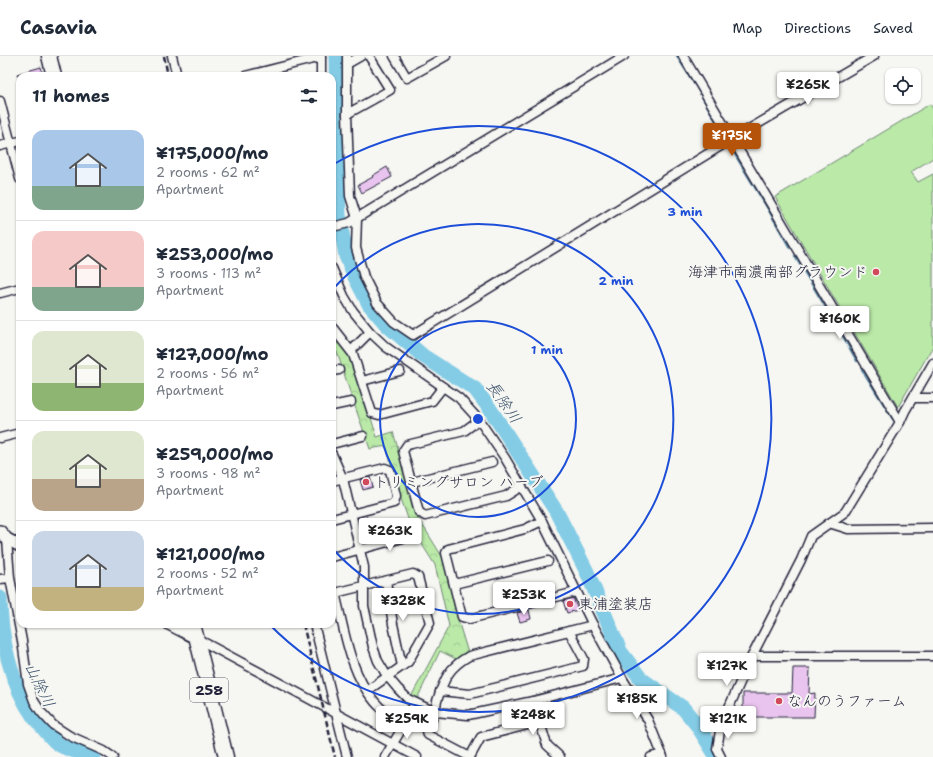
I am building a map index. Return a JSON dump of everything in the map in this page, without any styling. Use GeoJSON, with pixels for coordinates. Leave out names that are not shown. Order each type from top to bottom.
{"type":"FeatureCollection","features":[{"type":"Feature","properties":{"kind":"highway"},"geometry":{"type":"LineString","coordinates":[[49,56],[53,72]]}},
{"type":"Feature","properties":{"kind":"highway","name":"258"},"geometry":{"type":"LineString","coordinates":[[194,628],[226,757]]}},
{"type":"Feature","properties":{"kind":"street"},"geometry":{"type":"LineString","coordinates":[[172,56],[176,72]]}},
{"type":"Feature","properties":{"kind":"street"},"geometry":{"type":"LineString","coordinates":[[361,56],[347,60],[350,196],[357,218],[356,248],[364,277],[377,303],[394,322],[413,335],[732,139],[874,56]]}},
{"type":"Feature","properties":{"kind":"street"},"geometry":{"type":"LineString","coordinates":[[347,114],[390,90],[369,56]]}},
{"type":"Feature","properties":{"kind":"street"},"geometry":{"type":"LineString","coordinates":[[394,56],[407,78],[446,56]]}},
{"type":"Feature","properties":{"kind":"street"},"geometry":{"type":"LineString","coordinates":[[336,226],[349,223],[624,56]]}},
{"type":"Feature","properties":{"kind":"street"},"geometry":{"type":"LineString","coordinates":[[683,56],[900,422]]}},
{"type":"Feature","properties":{"kind":"street"},"geometry":{"type":"LineString","coordinates":[[261,72],[321,57],[321,72]]}},
{"type":"Feature","properties":{"kind":"street"},"geometry":{"type":"LineString","coordinates":[[0,101],[16,163]]}},
{"type":"Feature","properties":{"kind":"street"},"geometry":{"type":"LineString","coordinates":[[0,146],[16,141]]}},
{"type":"Feature","properties":{"kind":"street"},"geometry":{"type":"LineString","coordinates":[[336,283],[359,319],[370,332],[386,347],[459,398],[479,420],[505,458],[542,521],[593,625],[622,678],[648,720],[663,756],[652,757]]}},
{"type":"Feature","properties":{"kind":"street"},"geometry":{"type":"LineString","coordinates":[[0,293],[16,289]]}},
{"type":"Feature","properties":{"kind":"street"},"geometry":{"type":"LineString","coordinates":[[351,350],[370,332]]}},
{"type":"Feature","properties":{"kind":"street"},"geometry":{"type":"LineString","coordinates":[[336,333],[351,350],[372,413],[379,415],[432,401],[443,387]]}},
{"type":"Feature","properties":{"kind":"street"},"geometry":{"type":"LineString","coordinates":[[721,757],[717,749],[721,725],[752,656],[801,560],[811,536],[845,512],[900,422],[933,363]]}},
{"type":"Feature","properties":{"kind":"street"},"geometry":{"type":"LineString","coordinates":[[362,381],[400,371]]}},
{"type":"Feature","properties":{"kind":"street"},"geometry":{"type":"LineString","coordinates":[[913,398],[933,398]]}},
{"type":"Feature","properties":{"kind":"street"},"geometry":{"type":"LineString","coordinates":[[336,405],[351,402]]}},
{"type":"Feature","properties":{"kind":"street"},"geometry":{"type":"LineString","coordinates":[[479,420],[464,432],[407,445],[403,451],[419,512],[425,516],[506,496],[522,486]]}},
{"type":"Feature","properties":{"kind":"street"},"geometry":{"type":"LineString","coordinates":[[0,438],[16,434]]}},
{"type":"Feature","properties":{"kind":"street"},"geometry":{"type":"LineString","coordinates":[[336,443],[362,436]]}},
{"type":"Feature","properties":{"kind":"street"},"geometry":{"type":"LineString","coordinates":[[412,482],[492,462]]}},
{"type":"Feature","properties":{"kind":"street"},"geometry":{"type":"LineString","coordinates":[[336,463],[343,479],[361,550],[364,567],[364,606],[373,647],[378,661],[387,676],[398,690],[408,699],[435,712],[468,715],[533,701],[622,678]]}},
{"type":"Feature","properties":{"kind":"street"},"geometry":{"type":"LineString","coordinates":[[336,480],[385,468],[390,470],[396,496],[394,503],[336,518]]}},
{"type":"Feature","properties":{"kind":"street"},"geometry":{"type":"LineString","coordinates":[[542,521],[525,529],[448,549],[446,553],[462,617],[469,619],[576,592]]}},
{"type":"Feature","properties":{"kind":"street"},"geometry":{"type":"LineString","coordinates":[[829,523],[848,529],[933,528]]}},
{"type":"Feature","properties":{"kind":"street"},"geometry":{"type":"LineString","coordinates":[[4,535],[16,543]]}},
{"type":"Feature","properties":{"kind":"street"},"geometry":{"type":"LineString","coordinates":[[4,535],[5,579],[16,618]]}},
{"type":"Feature","properties":{"kind":"street"},"geometry":{"type":"LineString","coordinates":[[336,556],[414,535]]}},
{"type":"Feature","properties":{"kind":"street"},"geometry":{"type":"LineString","coordinates":[[454,584],[548,562]]}},
{"type":"Feature","properties":{"kind":"street"},"geometry":{"type":"LineString","coordinates":[[367,690],[408,662],[430,623],[418,576],[413,574],[339,592],[336,597],[351,655],[358,675],[367,690],[375,703],[393,719]]}},
{"type":"Feature","properties":{"kind":"street"},"geometry":{"type":"LineString","coordinates":[[386,581],[402,666]]}},
{"type":"Feature","properties":{"kind":"street"},"geometry":{"type":"LineString","coordinates":[[539,722],[481,737],[470,757],[428,735],[427,731],[435,712],[440,691],[446,677],[459,661],[469,656],[593,625]]}},
{"type":"Feature","properties":{"kind":"street"},"geometry":{"type":"LineString","coordinates":[[19,628],[22,640],[28,684],[34,701],[41,712],[53,725],[70,736],[104,751],[113,757]]}},
{"type":"Feature","properties":{"kind":"street"},"geometry":{"type":"LineString","coordinates":[[177,628],[417,757]]}},
{"type":"Feature","properties":{"kind":"street"},"geometry":{"type":"LineString","coordinates":[[315,628],[347,757]]}},
{"type":"Feature","properties":{"kind":"street"},"geometry":{"type":"LineString","coordinates":[[440,691],[470,694],[583,666],[584,659],[569,631]]}},
{"type":"Feature","properties":{"kind":"street"},"geometry":{"type":"LineString","coordinates":[[752,656],[933,656]]}},
{"type":"Feature","properties":{"kind":"street"},"geometry":{"type":"LineString","coordinates":[[533,701],[547,745],[560,757]]}},
{"type":"Feature","properties":{"kind":"street"},"geometry":{"type":"LineString","coordinates":[[385,757],[415,703]]}},
{"type":"Feature","properties":{"kind":"green space","name":"海津市南濃南部グラウンド"},"geometry":{"type":"Polygon","coordinates":[[[930,104],[933,109],[933,158],[911,172],[918,182],[933,174],[933,346],[898,407],[775,197],[930,104]]]}},
{"type":"Feature","properties":{"kind":"green space"},"geometry":{"type":"Polygon","coordinates":[[[339,343],[349,355],[359,380],[377,437],[393,432],[414,501],[417,516],[443,558],[457,617],[468,653],[456,659],[440,651],[417,699],[412,695],[449,626],[435,565],[411,527],[400,496],[386,446],[370,449],[336,352],[336,344],[339,343]]]}},
{"type":"Feature","properties":{"kind":"building"},"geometry":{"type":"Polygon","coordinates":[[[41,67],[42,72],[24,72],[41,67]]]}},
{"type":"Feature","properties":{"kind":"building"},"geometry":{"type":"Polygon","coordinates":[[[387,167],[392,177],[362,193],[358,185],[387,167]]]}},
{"type":"Feature","properties":{"kind":"building","name":"トリミングサロン ハーブ"},"geometry":{"type":"Polygon","coordinates":[[[370,477],[373,487],[363,490],[360,480],[370,477]]]}},
{"type":"Feature","properties":{"kind":"building","name":"東浦塗装店"},"geometry":{"type":"Polygon","coordinates":[[[573,598],[578,610],[567,613],[563,601],[573,598]]]}},
{"type":"Feature","properties":{"kind":"building"},"geometry":{"type":"Polygon","coordinates":[[[529,610],[531,619],[520,622],[517,613],[529,610]]]}},
{"type":"Feature","properties":{"kind":"building","name":"なんのうファーム"},"geometry":{"type":"Polygon","coordinates":[[[793,668],[810,668],[809,694],[815,693],[814,717],[735,717],[735,709],[743,709],[743,693],[792,693],[793,668]]]}},
{"type":"Feature","properties":{"kind":"waterway","name":"長除川"},"geometry":{"type":"LineString","coordinates":[[336,56],[336,154],[339,215],[346,256],[369,304],[387,325],[423,356],[475,389],[490,409],[556,511],[587,572],[620,651],[641,679],[683,708],[697,725],[717,757]]}},
{"type":"Feature","properties":{"kind":"waterway"},"geometry":{"type":"LineString","coordinates":[[677,56],[725,137]]}},
{"type":"Feature","properties":{"kind":"waterway"},"geometry":{"type":"LineString","coordinates":[[730,146],[790,248]]}},
{"type":"Feature","properties":{"kind":"waterway"},"geometry":{"type":"LineString","coordinates":[[795,256],[857,361]]}},
{"type":"Feature","properties":{"kind":"waterway","name":"長除川"},"geometry":{"type":"LineString","coordinates":[[346,269],[352,269]]}},
{"type":"Feature","properties":{"kind":"waterway"},"geometry":{"type":"LineString","coordinates":[[862,369],[893,419]]}},
{"type":"Feature","properties":{"kind":"waterway","name":"山除川"},"geometry":{"type":"LineString","coordinates":[[0,598],[2,629],[8,660],[13,676],[26,704],[35,718],[58,744],[93,757]]}},
{"type":"Feature","properties":{"kind":"railway"},"geometry":{"type":"LineString","coordinates":[[164,56],[167,72]]}},
{"type":"Feature","properties":{"kind":"railway"},"geometry":{"type":"LineString","coordinates":[[304,628],[335,757]]}},
{"type":"Feature","properties":{"kind":"place","name":"海津市南濃南部グラウンド"},"geometry":{"type":"Point","coordinates":[876,272]}},
{"type":"Feature","properties":{"kind":"place","name":"トリミングサロン ハーブ"},"geometry":{"type":"Point","coordinates":[366,482]}},
{"type":"Feature","properties":{"kind":"place","name":"東浦塗装店"},"geometry":{"type":"Point","coordinates":[570,604]}},
{"type":"Feature","properties":{"kind":"place","name":"なんのうファーム"},"geometry":{"type":"Point","coordinates":[779,701]}}]}
